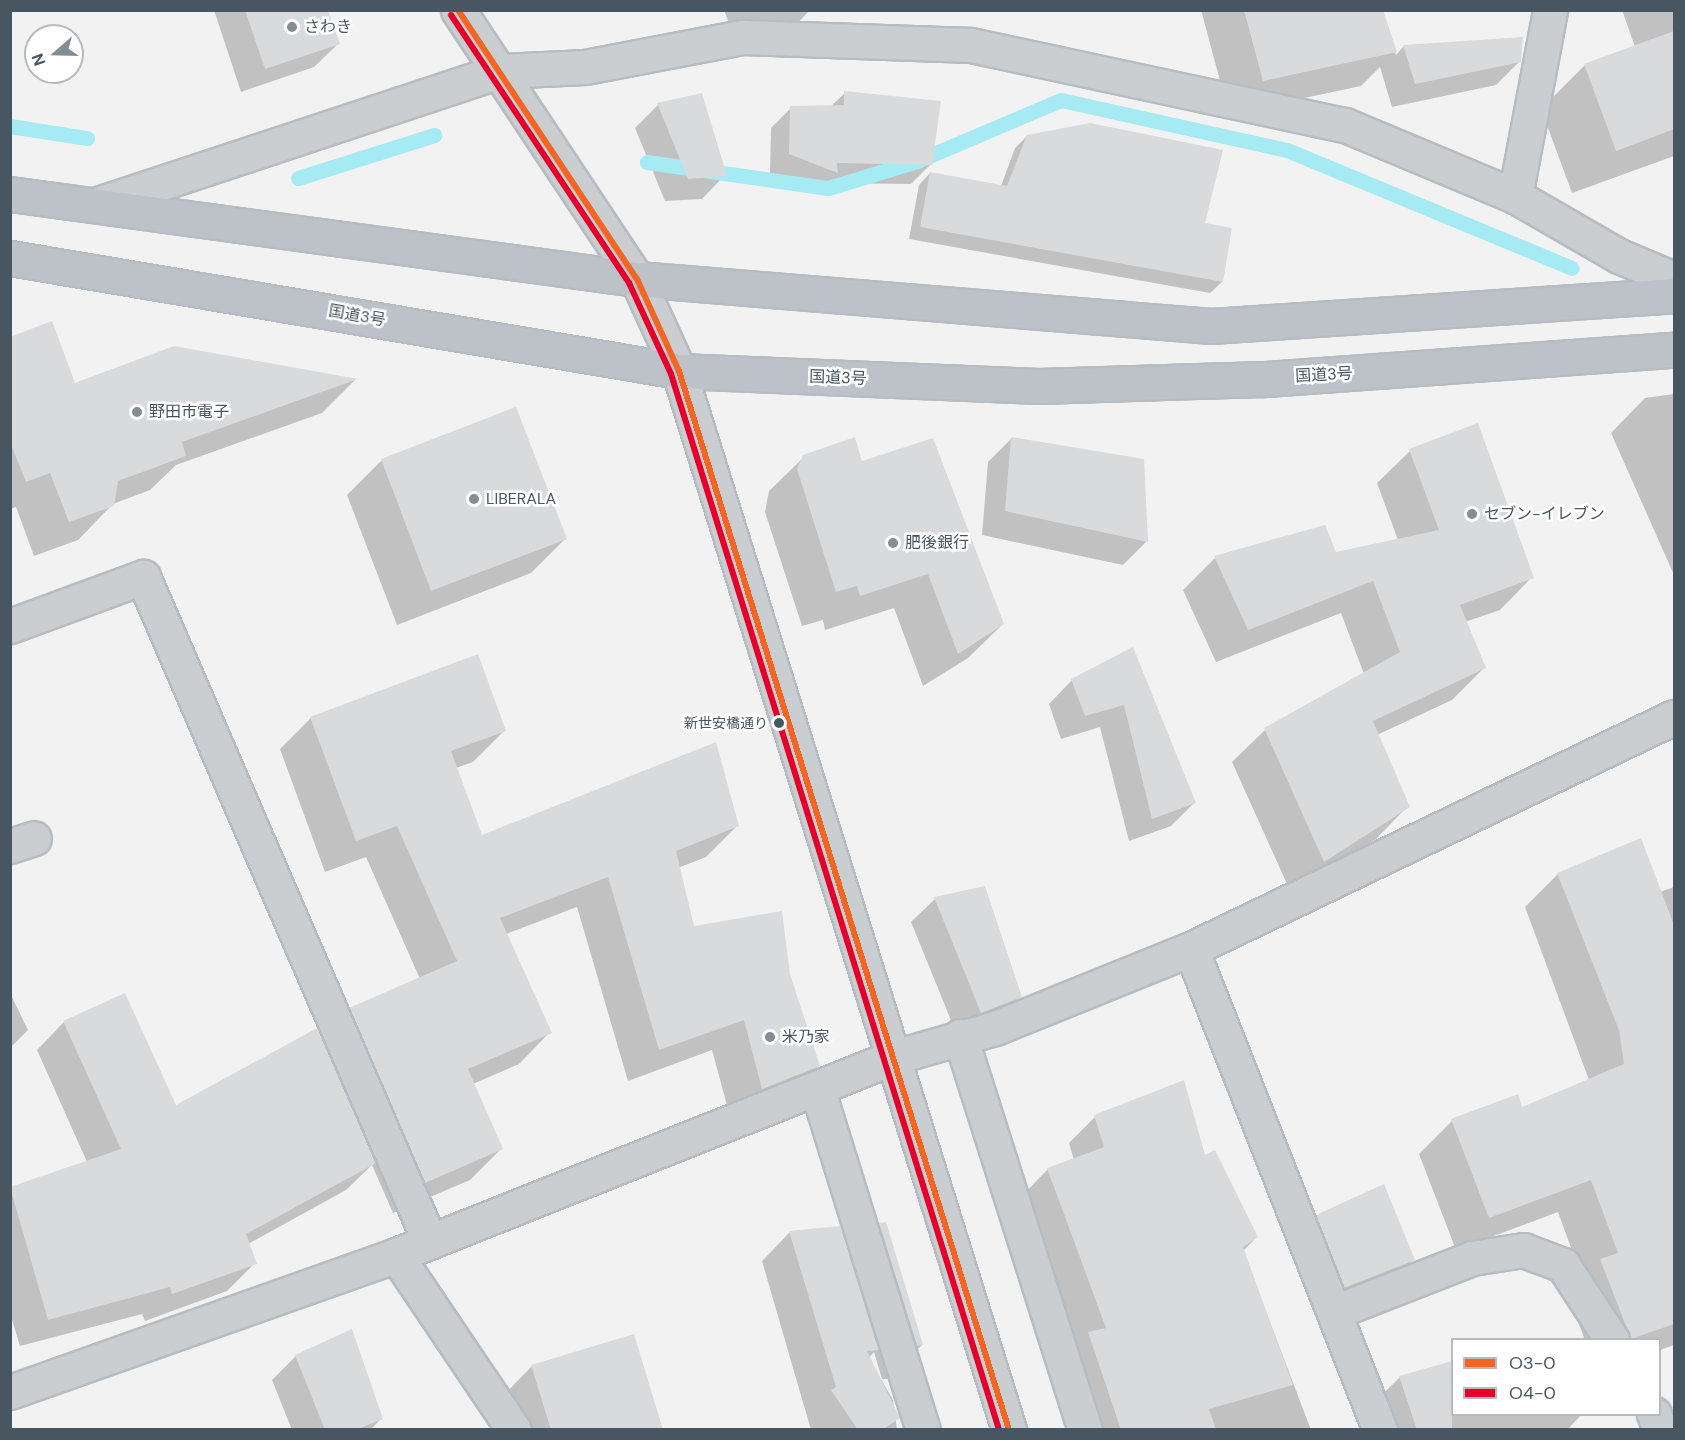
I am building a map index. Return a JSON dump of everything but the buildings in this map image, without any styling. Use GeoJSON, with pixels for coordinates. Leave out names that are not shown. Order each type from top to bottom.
{"type":"FeatureCollection","features":[{"type":"Feature","properties":{"kind":"highway"},"geometry":{"type":"LineString","coordinates":[[10,194],[637,279],[1212,326],[1674,295]]}},
{"type":"Feature","properties":{"kind":"highway","name":"国道3号"},"geometry":{"type":"LineString","coordinates":[[10,258],[679,371],[1039,386],[1265,379],[1674,350]]}},
{"type":"Feature","properties":{"kind":"street"},"geometry":{"type":"LineString","coordinates":[[458,10],[501,71],[637,279],[679,371],[1009,1430]]}},
{"type":"Feature","properties":{"kind":"street"},"geometry":{"type":"LineString","coordinates":[[1515,196],[1550,10]]}},
{"type":"Feature","properties":{"kind":"street"},"geometry":{"type":"LineString","coordinates":[[95,205],[501,71],[585,67],[742,37],[971,45],[1345,125],[1515,196],[1619,256],[1674,279]]}},
{"type":"Feature","properties":{"kind":"street"},"geometry":{"type":"LineString","coordinates":[[10,626],[143,577],[430,1242]]}},
{"type":"Feature","properties":{"kind":"street"},"geometry":{"type":"LineString","coordinates":[[10,1392],[396,1256],[894,1057],[960,1036],[995,1028],[1191,949],[1674,717]]}},
{"type":"Feature","properties":{"kind":"street"},"geometry":{"type":"LineString","coordinates":[[1191,949],[1337,1311],[1380,1430]]}},
{"type":"Feature","properties":{"kind":"street"},"geometry":{"type":"LineString","coordinates":[[960,1036],[1085,1430]]}},
{"type":"Feature","properties":{"kind":"street"},"geometry":{"type":"LineString","coordinates":[[817,1088],[923,1430]]}},
{"type":"Feature","properties":{"kind":"street"},"geometry":{"type":"LineString","coordinates":[[1337,1311],[1472,1258],[1523,1250],[1563,1265],[1611,1338]]}},
{"type":"Feature","properties":{"kind":"street"},"geometry":{"type":"LineString","coordinates":[[396,1256],[514,1430]]}},
{"type":"Feature","properties":{"kind":"waterway"},"geometry":{"type":"LineString","coordinates":[[647,162],[828,188],[917,161],[1061,100],[1287,150],[1572,268]]}},
{"type":"Feature","properties":{"kind":"waterway"},"geometry":{"type":"LineString","coordinates":[[10,126],[87,138]]}},
{"type":"Feature","properties":{"kind":"waterway"},"geometry":{"type":"LineString","coordinates":[[298,178],[434,135]]}},
{"type":"Feature","properties":{"kind":"transit line","name":"O3-0"},"geometry":{"type":"LineString","coordinates":[[458,10],[637,279],[679,371],[1009,1430]]}},
{"type":"Feature","properties":{"kind":"transit line","name":"O4-0"},"geometry":{"type":"LineString","coordinates":[[451,15],[629,283],[671,374],[999,1430]]}},
{"type":"Feature","properties":{"kind":"place","name":"さわき"},"geometry":{"type":"Point","coordinates":[292,27]}},
{"type":"Feature","properties":{"kind":"place","name":"野田市電子"},"geometry":{"type":"Point","coordinates":[137,412]}},
{"type":"Feature","properties":{"kind":"place","name":"LIBERALA"},"geometry":{"type":"Point","coordinates":[474,499]}},
{"type":"Feature","properties":{"kind":"place","name":"セブン-イレブン"},"geometry":{"type":"Point","coordinates":[1472,514]}},
{"type":"Feature","properties":{"kind":"place","name":"肥後銀行"},"geometry":{"type":"Point","coordinates":[893,543]}},
{"type":"Feature","properties":{"kind":"place","name":"新世安橋通り"},"geometry":{"type":"Point","coordinates":[779,723]}},
{"type":"Feature","properties":{"kind":"place","name":"米乃家"},"geometry":{"type":"Point","coordinates":[770,1037]}}]}
